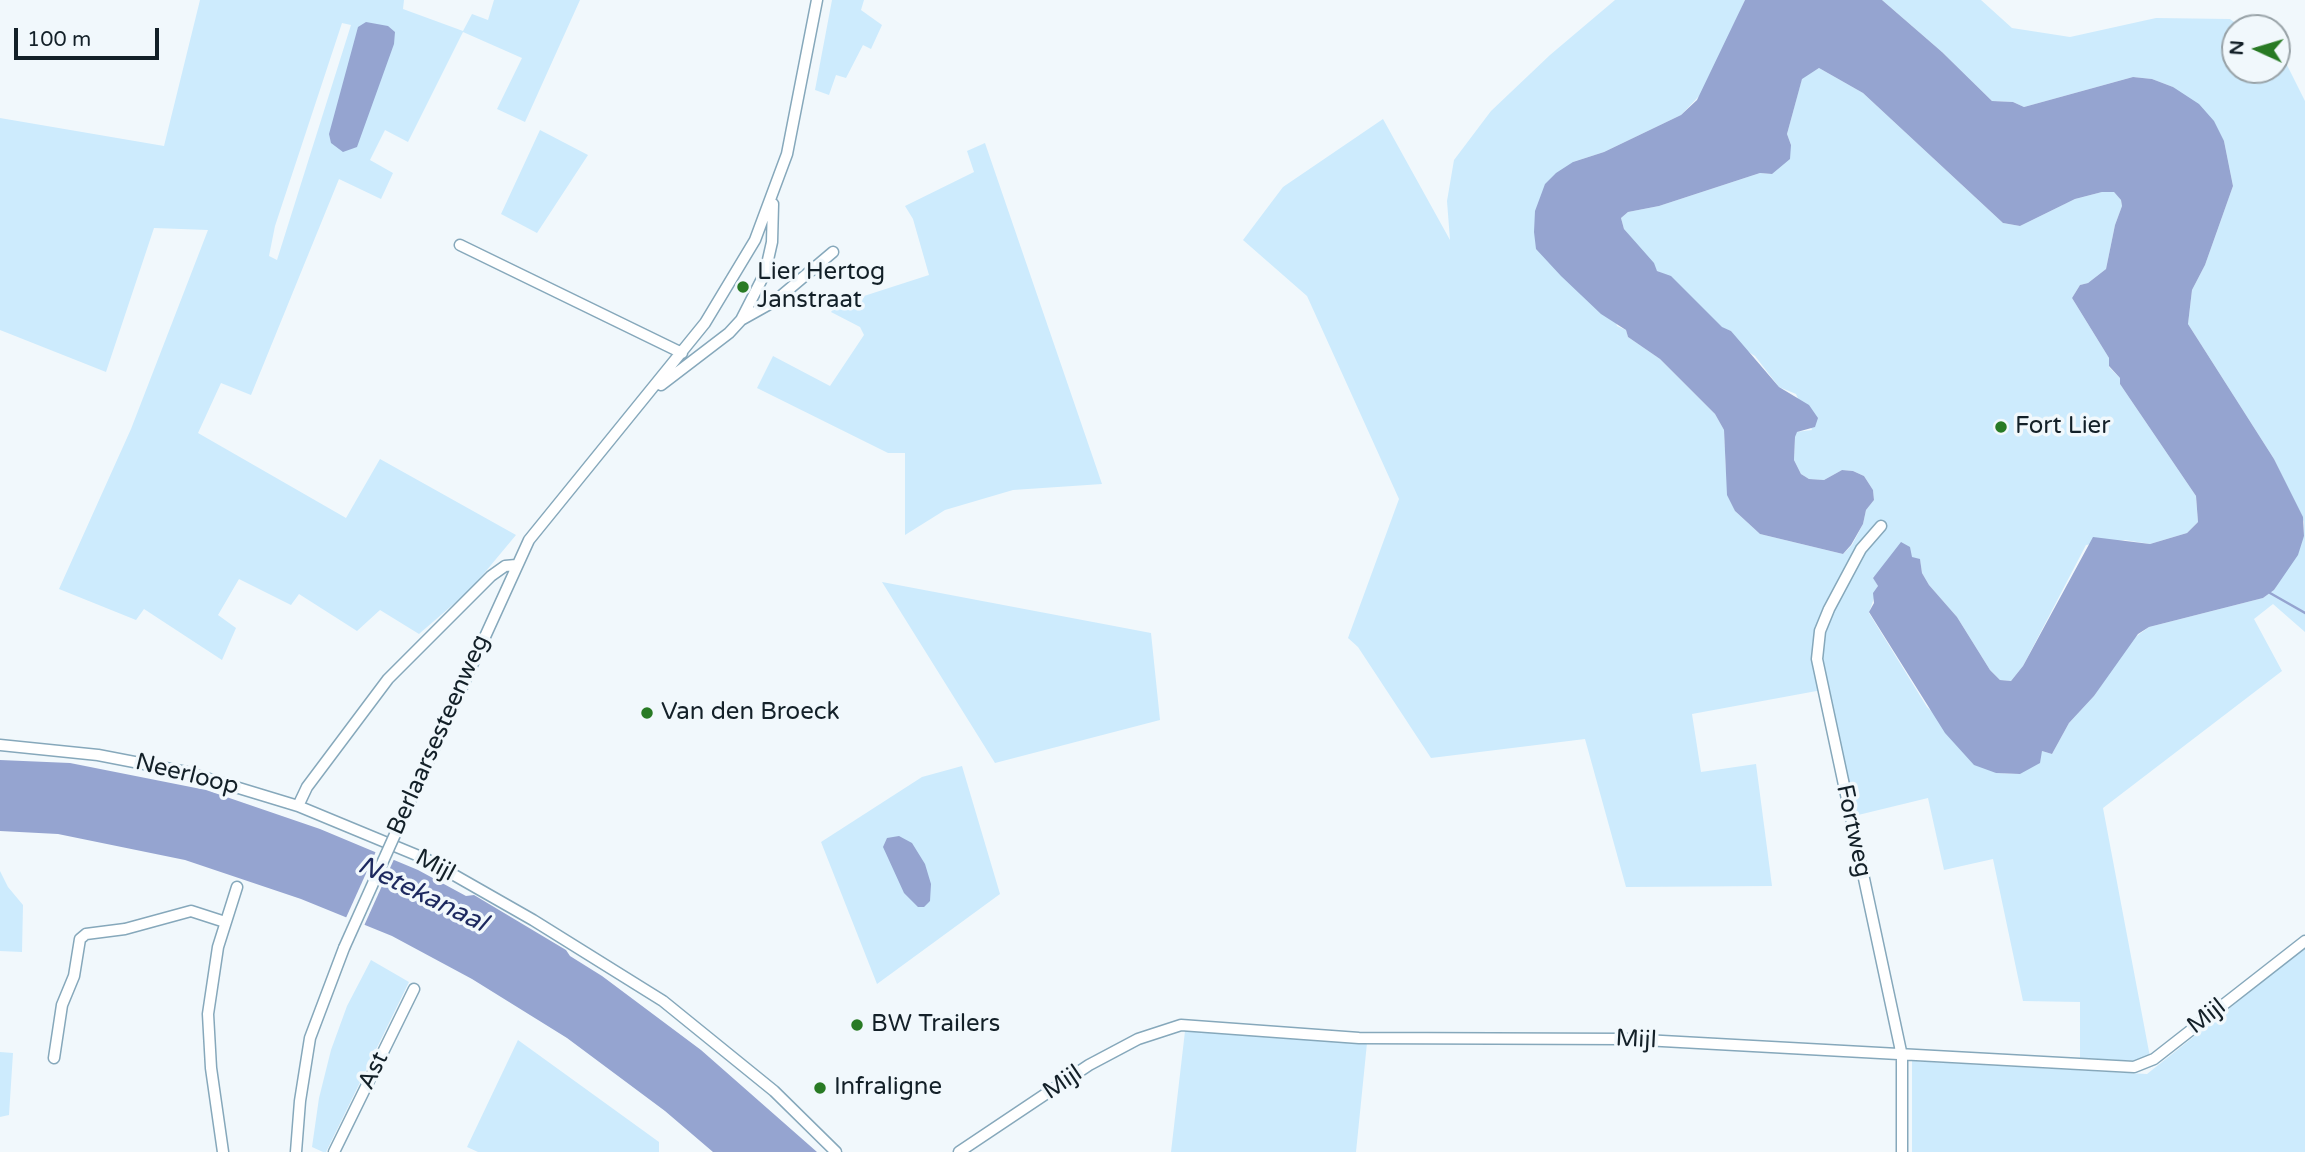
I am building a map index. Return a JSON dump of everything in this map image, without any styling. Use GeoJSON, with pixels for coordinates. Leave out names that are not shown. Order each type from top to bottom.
{"type":"FeatureCollection","features":[{"type":"Feature","properties":{"kind":"street","name":"Berlaarsesteenweg"},"geometry":{"type":"LineString","coordinates":[[296,1152],[300,1101],[310,1038],[344,948],[516,565],[546,517],[682,353],[729,289],[772,201],[787,155],[817,0]]}},
{"type":"Feature","properties":{"kind":"street","name":"Berlaarsesteenweg"},"geometry":{"type":"LineString","coordinates":[[741,320],[765,274],[772,242],[772,201]]}},
{"type":"Feature","properties":{"kind":"street"},"geometry":{"type":"LineString","coordinates":[[460,245],[682,353]]}},
{"type":"Feature","properties":{"kind":"street","name":"Berlaarsesteenweg"},"geometry":{"type":"LineString","coordinates":[[648,395],[722,339],[741,320],[775,301],[833,253]]}},
{"type":"Feature","properties":{"kind":"street","name":"Fortweg"},"geometry":{"type":"LineString","coordinates":[[1881,526],[1861,550],[1829,609],[1820,631],[1817,659],[1902,1056],[1902,1152]]}},
{"type":"Feature","properties":{"kind":"street"},"geometry":{"type":"LineString","coordinates":[[298,806],[307,788],[388,679],[491,576],[505,566],[516,565]]}},
{"type":"Feature","properties":{"kind":"street","name":"Neerloop"},"geometry":{"type":"LineString","coordinates":[[0,746],[52,749],[143,763],[250,790],[367,833]]}},
{"type":"Feature","properties":{"kind":"street","name":"Mijl"},"geometry":{"type":"LineString","coordinates":[[367,833],[426,859],[533,920],[663,1001],[774,1091],[836,1152]]}},
{"type":"Feature","properties":{"kind":"street"},"geometry":{"type":"LineString","coordinates":[[223,1152],[211,1068],[208,1014],[225,922],[237,887]]}},
{"type":"Feature","properties":{"kind":"street"},"geometry":{"type":"LineString","coordinates":[[54,1058],[63,1001],[74,976],[80,939],[86,934],[125,929],[191,911],[225,922]]}},
{"type":"Feature","properties":{"kind":"street","name":"Mijl"},"geometry":{"type":"LineString","coordinates":[[959,1152],[1117,1049],[1153,1033],[1181,1026],[1359,1038],[1626,1039],[2134,1067],[2146,1063],[2305,941]]}},
{"type":"Feature","properties":{"kind":"street","name":"Ast"},"geometry":{"type":"LineString","coordinates":[[334,1152],[414,989]]}},
{"type":"Feature","properties":{"kind":"shaded area"},"geometry":{"type":"Polygon","coordinates":[[[200,0],[404,0],[403,9],[463,31],[472,14],[488,20],[494,0],[580,0],[525,122],[497,109],[522,58],[463,32],[408,142],[385,130],[370,160],[393,173],[381,199],[339,179],[251,395],[221,383],[198,433],[346,518],[380,459],[516,535],[471,589],[419,634],[380,610],[357,631],[299,594],[291,605],[239,579],[218,615],[236,628],[222,660],[144,609],[136,620],[59,589],[131,429],[208,230],[154,228],[106,372],[0,330],[0,118],[164,146],[200,0]],[[342,23],[275,226],[269,256],[277,260],[351,25],[342,23]]]}},
{"type":"Feature","properties":{"kind":"shaded area"},"geometry":{"type":"Polygon","coordinates":[[[832,0],[864,0],[861,10],[882,25],[871,49],[863,45],[846,78],[836,75],[829,95],[815,90],[832,0]]]}},
{"type":"Feature","properties":{"kind":"shaded area"},"geometry":{"type":"Polygon","coordinates":[[[1615,0],[1745,0],[1704,91],[1681,115],[1604,152],[1573,162],[1617,326],[1626,330],[1628,337],[1660,359],[1715,414],[1724,430],[1726,471],[1735,511],[1760,534],[1843,554],[1852,545],[1863,524],[1866,510],[1874,500],[1873,490],[1864,476],[1853,471],[1842,470],[1824,480],[1809,479],[1801,474],[1794,460],[1796,432],[1812,430],[1796,394],[1779,387],[1755,356],[1742,348],[1731,331],[1722,328],[1671,277],[1657,271],[1624,229],[1621,218],[1628,212],[1659,206],[1760,173],[1772,174],[1791,145],[1787,134],[1802,78],[1819,68],[1863,93],[2003,223],[2020,226],[2075,199],[2102,192],[2114,192],[2121,200],[2122,206],[2115,225],[2106,269],[2088,283],[2080,285],[2072,298],[2109,358],[2109,367],[2120,378],[2120,384],[2196,496],[2198,522],[2187,533],[2150,544],[2125,540],[2086,545],[2023,666],[2011,681],[2000,680],[1990,670],[1957,617],[1929,585],[1922,573],[1920,560],[1873,577],[1878,586],[1869,613],[1927,707],[1996,773],[2020,774],[2042,751],[2052,754],[2069,723],[2094,696],[2130,641],[2149,627],[2263,598],[2274,590],[2304,536],[2304,522],[2274,459],[2188,324],[2192,290],[2205,265],[2233,186],[2224,141],[2173,87],[2152,79],[2133,77],[2024,107],[2013,102],[1992,101],[1942,52],[1882,0],[1981,0],[2012,28],[2070,37],[2156,18],[2221,19],[2221,84],[2291,84],[2291,73],[2305,101],[2305,632],[2273,604],[2254,619],[2282,671],[2103,808],[2150,1057],[2138,1061],[2080,1058],[2080,1002],[2023,1001],[1993,859],[1944,870],[1928,798],[1854,816],[1822,690],[1692,714],[1701,772],[1756,764],[1772,886],[1626,887],[1585,739],[1431,758],[1358,647],[1348,638],[1399,499],[1307,296],[1243,240],[1283,187],[1383,119],[1450,240],[1447,201],[1454,160],[1491,111],[1550,55],[1615,0]]]}},
{"type":"Feature","properties":{"kind":"shaded area"},"geometry":{"type":"Polygon","coordinates":[[[540,130],[588,155],[537,233],[501,214],[540,130]]]}},
{"type":"Feature","properties":{"kind":"shaded area"},"geometry":{"type":"Polygon","coordinates":[[[985,143],[1102,484],[1013,490],[945,510],[905,535],[905,453],[888,453],[757,388],[773,356],[830,386],[864,335],[860,327],[831,312],[840,300],[859,309],[864,296],[929,275],[913,219],[905,206],[974,172],[967,151],[985,143]]]}},
{"type":"Feature","properties":{"kind":"shaded area"},"geometry":{"type":"Polygon","coordinates":[[[882,582],[1151,633],[1160,720],[995,763],[882,582]]]}},
{"type":"Feature","properties":{"kind":"shaded area"},"geometry":{"type":"Polygon","coordinates":[[[962,766],[1000,894],[877,984],[821,842],[922,777],[962,766]]]}},
{"type":"Feature","properties":{"kind":"shaded area"},"geometry":{"type":"Polygon","coordinates":[[[0,871],[8,887],[23,905],[22,952],[0,951],[0,871]]]}},
{"type":"Feature","properties":{"kind":"shaded area"},"geometry":{"type":"Polygon","coordinates":[[[2305,948],[2305,1152],[1912,1152],[1912,1061],[2147,1074],[2305,948]]]}},
{"type":"Feature","properties":{"kind":"shaded area"},"geometry":{"type":"Polygon","coordinates":[[[371,960],[409,982],[326,1152],[323,1152],[312,1147],[319,1098],[331,1050],[347,1006],[371,960]]]}},
{"type":"Feature","properties":{"kind":"shaded area"},"geometry":{"type":"Polygon","coordinates":[[[1185,1031],[1367,1043],[1356,1152],[1171,1152],[1185,1031]]]}},
{"type":"Feature","properties":{"kind":"shaded area"},"geometry":{"type":"Polygon","coordinates":[[[518,1040],[659,1142],[659,1152],[478,1152],[467,1147],[518,1040]]]}},
{"type":"Feature","properties":{"kind":"shaded area"},"geometry":{"type":"Polygon","coordinates":[[[0,1052],[13,1053],[9,1115],[0,1117],[0,1052]]]}},
{"type":"Feature","properties":{"kind":"water"},"geometry":{"type":"Polygon","coordinates":[[[1745,0],[1882,0],[1942,52],[1992,101],[2013,102],[2024,107],[2133,77],[2152,79],[2173,87],[2199,104],[2214,121],[2224,141],[2233,186],[2205,265],[2192,290],[2188,324],[2274,459],[2303,517],[2304,536],[2298,555],[2274,590],[2263,598],[2149,627],[2138,634],[2094,696],[2069,723],[2052,754],[2042,751],[2040,763],[2020,774],[1996,773],[1974,765],[1945,733],[1869,612],[1874,603],[1873,593],[1878,586],[1873,578],[1901,542],[1910,547],[1912,557],[1920,559],[1922,573],[1929,585],[1957,617],[1990,670],[2000,680],[2011,681],[2023,666],[2093,537],[2150,544],[2187,533],[2198,522],[2196,496],[2120,384],[2120,378],[2109,366],[2109,358],[2072,298],[2080,285],[2088,283],[2106,269],[2115,225],[2122,206],[2121,200],[2114,192],[2102,192],[2075,199],[2020,226],[2003,223],[1863,93],[1819,68],[1802,79],[1787,134],[1791,145],[1790,159],[1772,174],[1760,173],[1659,206],[1628,212],[1621,218],[1624,229],[1654,263],[1657,271],[1671,276],[1722,327],[1731,331],[1779,387],[1809,405],[1818,418],[1815,427],[1797,432],[1795,437],[1794,460],[1801,474],[1809,479],[1824,480],[1842,470],[1853,471],[1864,476],[1873,490],[1874,500],[1866,510],[1863,524],[1843,554],[1760,534],[1735,511],[1727,495],[1724,430],[1715,414],[1660,359],[1628,337],[1626,330],[1601,314],[1561,276],[1536,249],[1534,232],[1535,211],[1545,184],[1556,173],[1573,162],[1604,152],[1681,115],[1697,100],[1745,0]]]}},
{"type":"Feature","properties":{"kind":"water"},"geometry":{"type":"Polygon","coordinates":[[[366,22],[388,26],[395,32],[394,44],[357,147],[343,152],[331,143],[329,134],[358,27],[366,22]]]}},
{"type":"Feature","properties":{"kind":"water","name":"Netekanaal"},"geometry":{"type":"Polygon","coordinates":[[[0,760],[70,763],[206,790],[320,829],[418,870],[466,896],[474,895],[566,950],[570,956],[602,976],[701,1050],[817,1152],[713,1152],[665,1111],[567,1038],[472,979],[392,936],[301,899],[185,860],[58,834],[0,831],[0,760]]]}},
{"type":"Feature","properties":{"kind":"water"},"geometry":{"type":"Polygon","coordinates":[[[899,836],[912,843],[925,864],[931,884],[930,901],[924,907],[918,907],[904,893],[883,847],[887,838],[899,836]]]}},
{"type":"Feature","properties":{"kind":"pier"},"geometry":{"type":"Polygon","coordinates":[[[377,849],[395,857],[363,928],[345,920],[377,849]]]}},
{"type":"Feature","properties":{"kind":"waterway"},"geometry":{"type":"LineString","coordinates":[[2270,593],[2305,613]]}},
{"type":"Feature","properties":{"kind":"place","name":"Lier Hertog Janstraat"},"geometry":{"type":"Point","coordinates":[743,287]}},
{"type":"Feature","properties":{"kind":"place","name":"Fort Lier"},"geometry":{"type":"Point","coordinates":[2001,427]}},
{"type":"Feature","properties":{"kind":"place","name":"Van den Broeck"},"geometry":{"type":"Point","coordinates":[647,713]}},
{"type":"Feature","properties":{"kind":"place","name":"BW Trailers"},"geometry":{"type":"Point","coordinates":[857,1025]}},
{"type":"Feature","properties":{"kind":"place","name":"Infraligne"},"geometry":{"type":"Point","coordinates":[820,1088]}}]}
